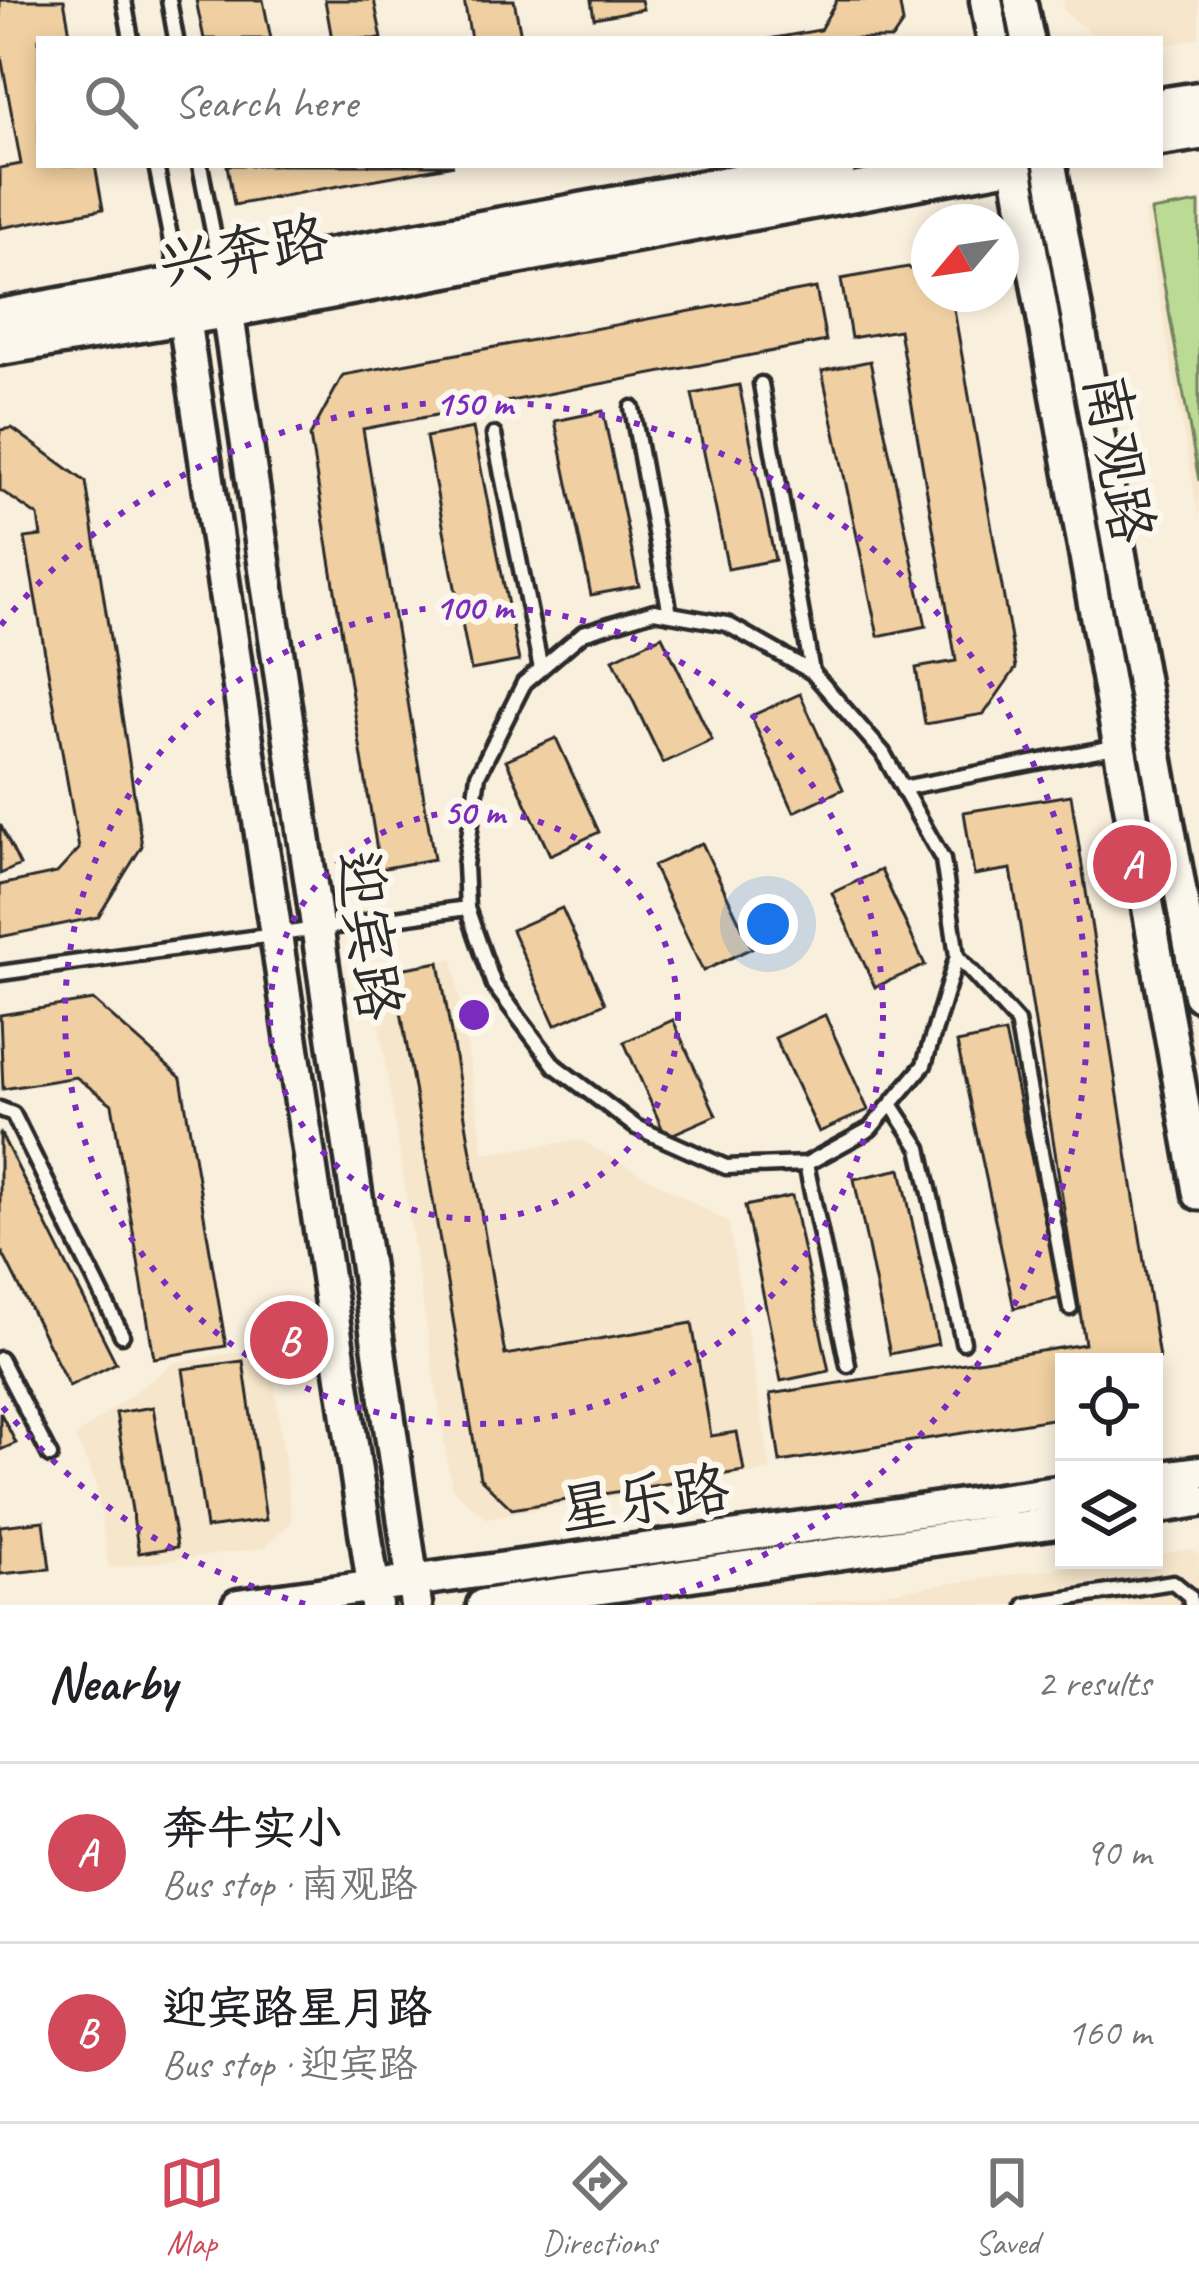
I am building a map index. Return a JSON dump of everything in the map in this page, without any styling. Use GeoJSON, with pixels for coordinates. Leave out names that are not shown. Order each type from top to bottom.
{"type":"FeatureCollection","features":[{"type":"Feature","properties":{"kind":"main road"},"geometry":{"type":"LineString","coordinates":[[1163,107],[1199,101]]}},
{"type":"Feature","properties":{"kind":"main road"},"geometry":{"type":"LineString","coordinates":[[1163,137],[1199,131]]}},
{"type":"Feature","properties":{"kind":"main road"},"geometry":{"type":"LineString","coordinates":[[225,294],[823,168]]}},
{"type":"Feature","properties":{"kind":"main road","name":"兴奔路"},"geometry":{"type":"LineString","coordinates":[[0,346],[182,301],[981,168]]}},
{"type":"Feature","properties":{"kind":"main road"},"geometry":{"type":"LineString","coordinates":[[0,318],[182,301]]}},
{"type":"Feature","properties":{"kind":"street"},"geometry":{"type":"LineString","coordinates":[[986,0],[992,36]]}},
{"type":"Feature","properties":{"kind":"street"},"geometry":{"type":"LineString","coordinates":[[1020,0],[1027,36]]}},
{"type":"Feature","properties":{"kind":"street","name":"南观路"},"geometry":{"type":"LineString","coordinates":[[1017,168],[1199,1194]]}},
{"type":"Feature","properties":{"kind":"street","name":"南观路"},"geometry":{"type":"LineString","coordinates":[[1051,168],[1193,927],[1199,995]]}},
{"type":"Feature","properties":{"kind":"street","name":"迎宾路"},"geometry":{"type":"LineString","coordinates":[[225,294],[414,1593]]}},
{"type":"Feature","properties":{"kind":"street","name":"迎宾路"},"geometry":{"type":"LineString","coordinates":[[182,301],[374,1597]]}},
{"type":"Feature","properties":{"kind":"street"},"geometry":{"type":"LineString","coordinates":[[1163,1477],[1199,1472]]}},
{"type":"Feature","properties":{"kind":"street","name":"星乐路"},"geometry":{"type":"LineString","coordinates":[[238,1605],[414,1593],[1055,1492]]}},
{"type":"Feature","properties":{"kind":"street"},"geometry":{"type":"LineString","coordinates":[[1163,1507],[1199,1502]]}},
{"type":"Feature","properties":{"kind":"street","name":"星乐路"},"geometry":{"type":"LineString","coordinates":[[482,1605],[1055,1522]]}},
{"type":"Feature","properties":{"kind":"lane"},"geometry":{"type":"LineString","coordinates":[[124,0],[130,36]]}},
{"type":"Feature","properties":{"kind":"lane"},"geometry":{"type":"LineString","coordinates":[[169,0],[175,36]]}},
{"type":"Feature","properties":{"kind":"lane"},"geometry":{"type":"LineString","coordinates":[[157,168],[182,301]]}},
{"type":"Feature","properties":{"kind":"lane"},"geometry":{"type":"LineString","coordinates":[[201,168],[225,294]]}},
{"type":"Feature","properties":{"kind":"lane"},"geometry":{"type":"LineString","coordinates":[[761,384],[812,672]]}},
{"type":"Feature","properties":{"kind":"lane"},"geometry":{"type":"LineString","coordinates":[[632,408],[670,614]]}},
{"type":"Feature","properties":{"kind":"lane"},"geometry":{"type":"LineString","coordinates":[[494,435],[541,669]]}},
{"type":"Feature","properties":{"kind":"lane"},"geometry":{"type":"LineString","coordinates":[[654,611],[727,624],[812,672],[883,753],[943,860],[957,956],[923,1065],[870,1130],[806,1164],[726,1167],[636,1127],[556,1066],[494,985],[467,908],[465,865],[478,775],[524,683],[584,633],[654,611]]}},
{"type":"Feature","properties":{"kind":"lane"},"geometry":{"type":"LineString","coordinates":[[903,788],[1119,746]]}},
{"type":"Feature","properties":{"kind":"lane"},"geometry":{"type":"LineString","coordinates":[[0,973],[467,908]]}},
{"type":"Feature","properties":{"kind":"lane"},"geometry":{"type":"LineString","coordinates":[[957,956],[1018,1022],[1070,1308]]}},
{"type":"Feature","properties":{"kind":"lane"},"geometry":{"type":"LineString","coordinates":[[891,1104],[920,1148],[964,1342]]}},
{"type":"Feature","properties":{"kind":"lane"},"geometry":{"type":"LineString","coordinates":[[0,1109],[13,1114],[122,1335]]}},
{"type":"Feature","properties":{"kind":"lane"},"geometry":{"type":"LineString","coordinates":[[806,1164],[848,1365]]}},
{"type":"Feature","properties":{"kind":"lane"},"geometry":{"type":"LineString","coordinates":[[0,1359],[50,1456]]}},
{"type":"Feature","properties":{"kind":"lane"},"geometry":{"type":"LineString","coordinates":[[1026,1605],[1173,1582],[1190,1596],[1191,1605]]}},
{"type":"Feature","properties":{"kind":"shaded area"},"geometry":{"type":"Polygon","coordinates":[[[1062,0],[1199,0],[1199,38],[1163,45],[1163,36],[1095,36],[1064,12],[1062,0]]]}},
{"type":"Feature","properties":{"kind":"shaded area"},"geometry":{"type":"Polygon","coordinates":[[[1199,200],[1199,518],[1144,211],[1199,200]]]}},
{"type":"Feature","properties":{"kind":"shaded area"},"geometry":{"type":"Polygon","coordinates":[[[453,959],[484,1154],[580,1140],[728,1222],[771,1470],[486,1518],[452,1489],[371,971],[453,959]]]}},
{"type":"Feature","properties":{"kind":"shaded area"},"geometry":{"type":"Polygon","coordinates":[[[270,1347],[292,1521],[264,1548],[109,1568],[96,1483],[75,1437],[174,1363],[270,1347]]]}},
{"type":"Feature","properties":{"kind":"shaded area"},"geometry":{"type":"Polygon","coordinates":[[[1190,1549],[1199,1555],[1199,1605],[798,1605],[1055,1569],[1163,1569],[1163,1554],[1190,1549]]]}},
{"type":"Feature","properties":{"kind":"green space"},"geometry":{"type":"Polygon","coordinates":[[[1199,203],[1199,481],[1151,211],[1199,203]]]}},
{"type":"Feature","properties":{"kind":"building"},"geometry":{"type":"Polygon","coordinates":[[[0,0],[64,0],[70,36],[36,36],[36,168],[96,168],[103,209],[0,228],[0,168],[21,164],[0,51],[0,0]]]}},
{"type":"Feature","properties":{"kind":"building"},"geometry":{"type":"Polygon","coordinates":[[[196,0],[263,0],[270,36],[203,36],[196,0]]]}},
{"type":"Feature","properties":{"kind":"building"},"geometry":{"type":"Polygon","coordinates":[[[325,0],[374,0],[381,36],[331,36],[325,0]]]}},
{"type":"Feature","properties":{"kind":"building"},"geometry":{"type":"Polygon","coordinates":[[[464,0],[514,0],[521,36],[470,36],[464,0]]]}},
{"type":"Feature","properties":{"kind":"building"},"geometry":{"type":"Polygon","coordinates":[[[591,0],[641,0],[643,9],[594,18],[591,0]]]}},
{"type":"Feature","properties":{"kind":"building"},"geometry":{"type":"Polygon","coordinates":[[[837,0],[899,0],[903,23],[894,36],[786,36],[820,30],[837,0]]]}},
{"type":"Feature","properties":{"kind":"building"},"geometry":{"type":"Polygon","coordinates":[[[228,168],[438,168],[234,205],[228,168]]]}},
{"type":"Feature","properties":{"kind":"building"},"geometry":{"type":"Polygon","coordinates":[[[908,267],[911,312],[954,312],[1016,668],[984,714],[925,724],[916,668],[956,661],[899,330],[851,338],[841,279],[908,267]]]}},
{"type":"Feature","properties":{"kind":"building"},"geometry":{"type":"Polygon","coordinates":[[[816,288],[826,341],[363,429],[434,859],[380,869],[310,436],[343,375],[816,288]]]}},
{"type":"Feature","properties":{"kind":"building"},"geometry":{"type":"Polygon","coordinates":[[[870,361],[926,626],[878,636],[822,371],[870,361]]]}},
{"type":"Feature","properties":{"kind":"building"},"geometry":{"type":"Polygon","coordinates":[[[739,385],[775,560],[728,569],[692,394],[739,385]]]}},
{"type":"Feature","properties":{"kind":"building"},"geometry":{"type":"Polygon","coordinates":[[[603,411],[639,586],[591,595],[555,421],[603,411]]]}},
{"type":"Feature","properties":{"kind":"building"},"geometry":{"type":"Polygon","coordinates":[[[12,428],[86,482],[142,846],[98,917],[0,937],[0,885],[57,873],[79,849],[25,538],[41,536],[38,516],[0,490],[0,430],[12,428]]]}},
{"type":"Feature","properties":{"kind":"building"},"geometry":{"type":"Polygon","coordinates":[[[473,428],[519,661],[471,670],[426,437],[473,428]]]}},
{"type":"Feature","properties":{"kind":"building"},"geometry":{"type":"Polygon","coordinates":[[[662,636],[712,740],[663,763],[613,659],[662,636]]]}},
{"type":"Feature","properties":{"kind":"building"},"geometry":{"type":"Polygon","coordinates":[[[800,694],[843,789],[794,812],[751,716],[800,694]]]}},
{"type":"Feature","properties":{"kind":"building"},"geometry":{"type":"Polygon","coordinates":[[[556,738],[599,832],[550,855],[506,760],[556,738]]]}},
{"type":"Feature","properties":{"kind":"building"},"geometry":{"type":"Polygon","coordinates":[[[1071,795],[1158,1353],[1055,1353],[1055,1418],[780,1462],[770,1394],[1085,1344],[1011,869],[974,875],[964,812],[1071,795]]]}},
{"type":"Feature","properties":{"kind":"building"},"geometry":{"type":"Polygon","coordinates":[[[0,824],[20,865],[0,874],[0,824]]]}},
{"type":"Feature","properties":{"kind":"building"},"geometry":{"type":"Polygon","coordinates":[[[702,843],[752,948],[703,971],[653,866],[702,843]]]}},
{"type":"Feature","properties":{"kind":"building"},"geometry":{"type":"Polygon","coordinates":[[[881,870],[925,965],[875,987],[832,893],[881,870]]]}},
{"type":"Feature","properties":{"kind":"building"},"geometry":{"type":"Polygon","coordinates":[[[562,908],[605,1003],[555,1025],[512,930],[562,908]]]}},
{"type":"Feature","properties":{"kind":"building"},"geometry":{"type":"Polygon","coordinates":[[[439,962],[505,1355],[692,1323],[711,1436],[737,1432],[744,1471],[512,1509],[480,1478],[394,970],[439,962]]]}},
{"type":"Feature","properties":{"kind":"building"},"geometry":{"type":"Polygon","coordinates":[[[93,1000],[181,1078],[226,1346],[154,1358],[112,1104],[76,1077],[3,1089],[0,1015],[93,1000]]]}},
{"type":"Feature","properties":{"kind":"building"},"geometry":{"type":"Polygon","coordinates":[[[825,1015],[868,1110],[819,1132],[775,1038],[825,1015]]]}},
{"type":"Feature","properties":{"kind":"building"},"geometry":{"type":"Polygon","coordinates":[[[673,1020],[716,1115],[666,1137],[624,1042],[673,1020]]]}},
{"type":"Feature","properties":{"kind":"building"},"geometry":{"type":"Polygon","coordinates":[[[1005,1033],[1061,1298],[1014,1308],[957,1043],[1005,1033]]]}},
{"type":"Feature","properties":{"kind":"building"},"geometry":{"type":"Polygon","coordinates":[[[0,1132],[116,1363],[69,1386],[0,1248],[0,1132]]]}},
{"type":"Feature","properties":{"kind":"building"},"geometry":{"type":"Polygon","coordinates":[[[901,1169],[938,1344],[890,1354],[854,1179],[901,1169]]]}},
{"type":"Feature","properties":{"kind":"building"},"geometry":{"type":"Polygon","coordinates":[[[792,1196],[829,1371],[781,1381],[745,1206],[792,1196]]]}},
{"type":"Feature","properties":{"kind":"building"},"geometry":{"type":"Polygon","coordinates":[[[243,1361],[266,1520],[206,1528],[183,1369],[243,1361]]]}},
{"type":"Feature","properties":{"kind":"building"},"geometry":{"type":"Polygon","coordinates":[[[153,1407],[177,1547],[139,1553],[116,1413],[153,1407]]]}},
{"type":"Feature","properties":{"kind":"building"},"geometry":{"type":"Polygon","coordinates":[[[0,1412],[16,1443],[0,1450],[0,1412]]]}},
{"type":"Feature","properties":{"kind":"building"},"geometry":{"type":"Polygon","coordinates":[[[44,1521],[50,1569],[0,1574],[0,1526],[44,1521]]]}},
{"type":"Feature","properties":{"kind":"place","name":"奔牛实小"},"geometry":{"type":"Point","coordinates":[1132,864]}},
{"type":"Feature","properties":{"kind":"place","name":"迎宾路星月路"},"geometry":{"type":"Point","coordinates":[289,1340]}}]}
